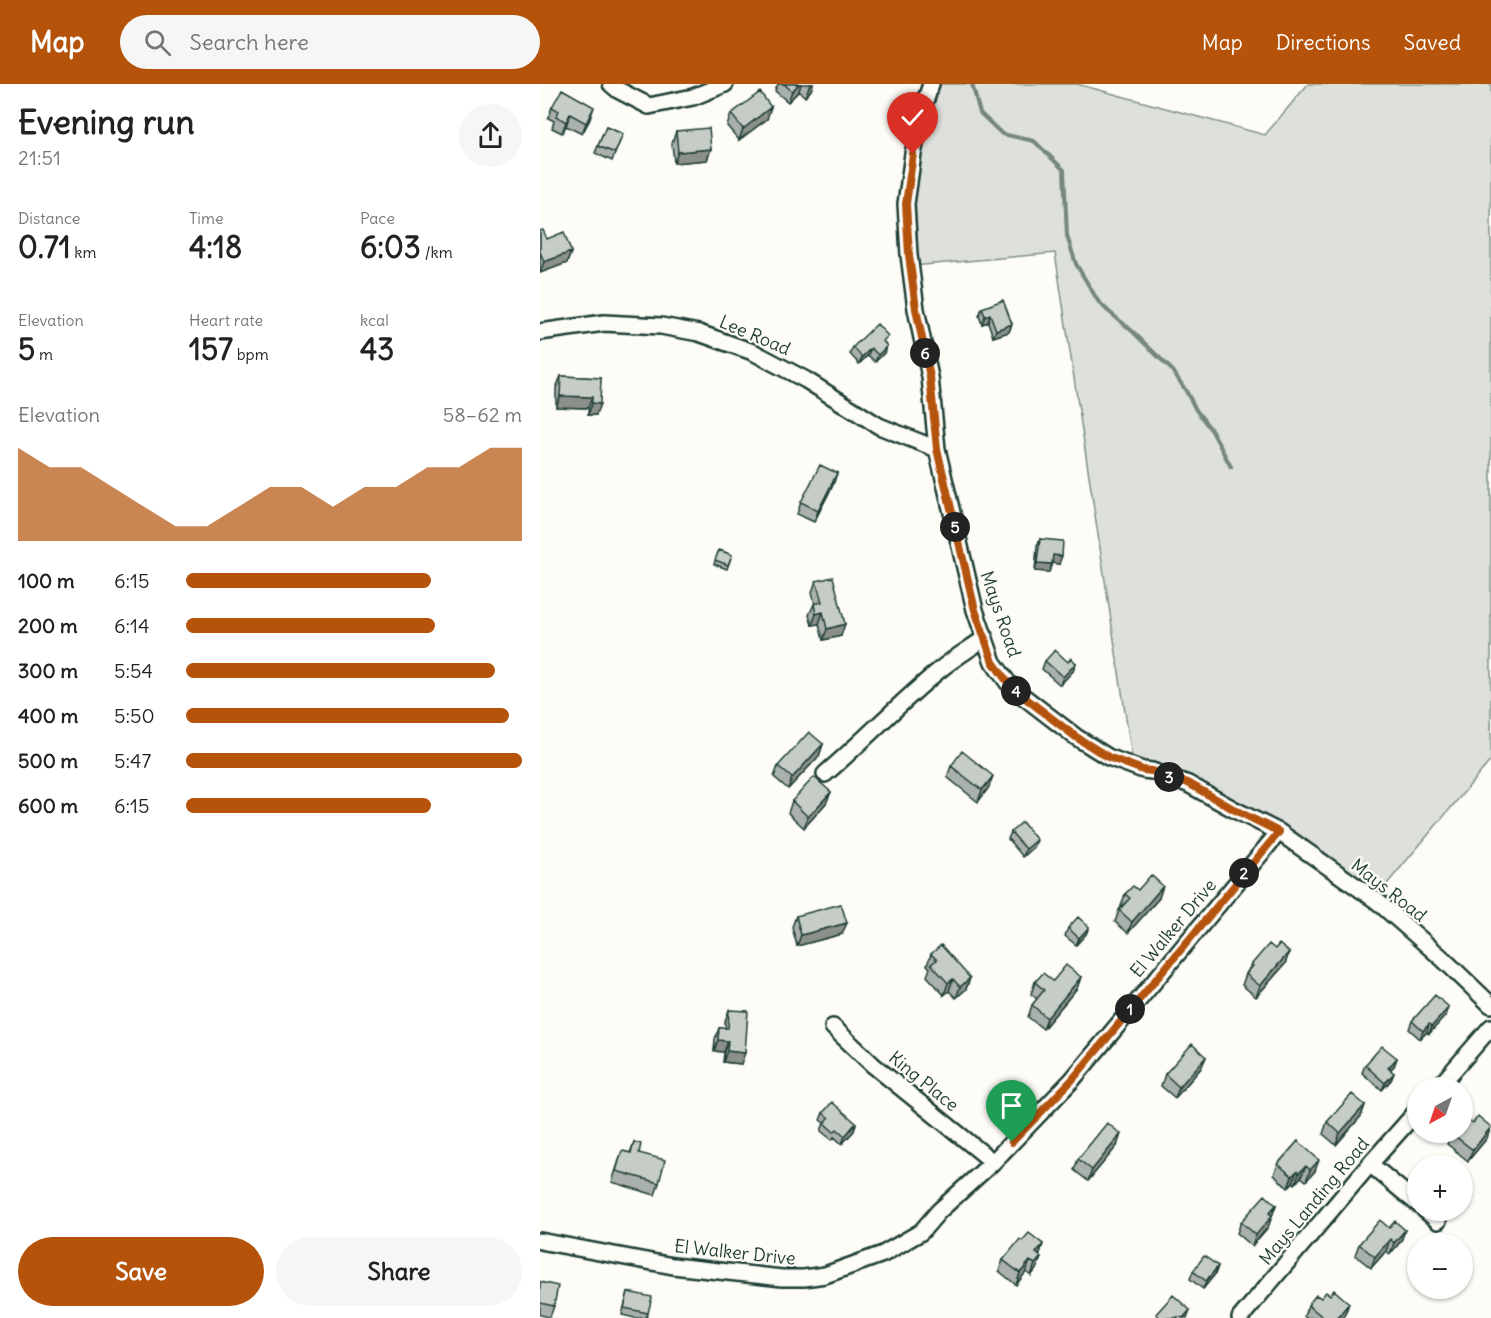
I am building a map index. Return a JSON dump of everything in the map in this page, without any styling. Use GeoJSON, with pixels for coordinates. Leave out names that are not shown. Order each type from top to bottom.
{"type":"FeatureCollection","features":[{"type":"Feature","properties":{"kind":"street"},"geometry":{"type":"LineString","coordinates":[[611,84],[649,106],[693,97],[725,84]]}},
{"type":"Feature","properties":{"kind":"street","name":"Mays Road"},"geometry":{"type":"LineString","coordinates":[[931,84],[922,111],[913,154],[906,204],[910,266],[930,377],[937,449],[975,610],[993,662],[1011,687],[1076,737],[1108,757],[1188,783],[1279,832],[1377,901],[1491,1005]]}},
{"type":"Feature","properties":{"kind":"street","name":"Lee Road"},"geometry":{"type":"LineString","coordinates":[[540,332],[604,323],[661,326],[699,333],[753,352],[806,380],[879,426],[937,449]]}},
{"type":"Feature","properties":{"kind":"street"},"geometry":{"type":"LineString","coordinates":[[825,774],[944,667],[985,638]]}},
{"type":"Feature","properties":{"kind":"street","name":"El Walker Drive"},"geometry":{"type":"LineString","coordinates":[[540,1241],[673,1266],[782,1278],[825,1275],[883,1254],[921,1232],[939,1211],[993,1162],[1072,1080],[1279,832]]}},
{"type":"Feature","properties":{"kind":"street","name":"King Place"},"geometry":{"type":"LineString","coordinates":[[833,1027],[873,1065],[993,1162]]}},
{"type":"Feature","properties":{"kind":"street"},"geometry":{"type":"LineString","coordinates":[[1448,1077],[1491,1027]]}},
{"type":"Feature","properties":{"kind":"street","name":"Mays Landing Road"},"geometry":{"type":"LineString","coordinates":[[1240,1318],[1407,1122]]}},
{"type":"Feature","properties":{"kind":"street"},"geometry":{"type":"LineString","coordinates":[[1370,1164],[1407,1195]]}},
{"type":"Feature","properties":{"kind":"shaded area"},"geometry":{"type":"Polygon","coordinates":[[[927,84],[1077,84],[1265,135],[1308,84],[1491,84],[1491,760],[1371,903],[1289,844],[1133,764],[1055,253],[902,267],[906,179],[915,95],[927,84]]]}},
{"type":"Feature","properties":{"kind":"building"},"geometry":{"type":"Polygon","coordinates":[[[784,84],[799,84],[792,91],[784,84]]]}},
{"type":"Feature","properties":{"kind":"building"},"geometry":{"type":"Polygon","coordinates":[[[562,89],[594,107],[586,123],[570,114],[566,122],[556,116],[559,111],[552,107],[562,89]]]}},
{"type":"Feature","properties":{"kind":"building"},"geometry":{"type":"Polygon","coordinates":[[[760,92],[771,107],[743,129],[731,114],[760,92]]]}},
{"type":"Feature","properties":{"kind":"building"},"geometry":{"type":"Polygon","coordinates":[[[606,127],[623,134],[615,153],[598,146],[606,127]]]}},
{"type":"Feature","properties":{"kind":"building"},"geometry":{"type":"Polygon","coordinates":[[[709,128],[711,149],[678,152],[676,131],[709,128]]]}},
{"type":"Feature","properties":{"kind":"building"},"geometry":{"type":"Polygon","coordinates":[[[543,230],[547,239],[564,232],[571,252],[544,262],[540,254],[540,231],[543,230]]]}},
{"type":"Feature","properties":{"kind":"building"},"geometry":{"type":"Polygon","coordinates":[[[1003,300],[1012,324],[996,330],[990,314],[985,316],[982,308],[1003,300]]]}},
{"type":"Feature","properties":{"kind":"building"},"geometry":{"type":"Polygon","coordinates":[[[877,324],[888,336],[883,341],[887,346],[878,355],[871,348],[862,357],[853,347],[877,324]]]}},
{"type":"Feature","properties":{"kind":"building"},"geometry":{"type":"Polygon","coordinates":[[[561,376],[601,378],[600,404],[592,403],[592,397],[560,396],[561,376]]]}},
{"type":"Feature","properties":{"kind":"building"},"geometry":{"type":"Polygon","coordinates":[[[820,465],[837,473],[818,511],[801,502],[820,465]]]}},
{"type":"Feature","properties":{"kind":"building"},"geometry":{"type":"Polygon","coordinates":[[[1040,539],[1063,541],[1062,556],[1053,555],[1052,564],[1037,563],[1040,539]]]}},
{"type":"Feature","properties":{"kind":"building"},"geometry":{"type":"Polygon","coordinates":[[[719,550],[732,555],[728,565],[715,560],[719,550]]]}},
{"type":"Feature","properties":{"kind":"building"},"geometry":{"type":"Polygon","coordinates":[[[833,577],[845,624],[827,629],[823,612],[816,614],[814,604],[822,602],[816,581],[833,577]]]}},
{"type":"Feature","properties":{"kind":"building"},"geometry":{"type":"Polygon","coordinates":[[[1055,650],[1068,662],[1071,658],[1076,663],[1063,677],[1045,661],[1055,650]]]}},
{"type":"Feature","properties":{"kind":"building"},"geometry":{"type":"Polygon","coordinates":[[[809,732],[823,744],[792,778],[778,766],[809,732]]]}},
{"type":"Feature","properties":{"kind":"building"},"geometry":{"type":"Polygon","coordinates":[[[962,751],[993,776],[982,790],[951,766],[962,751]]]}},
{"type":"Feature","properties":{"kind":"building"},"geometry":{"type":"Polygon","coordinates":[[[814,777],[831,792],[808,817],[792,801],[814,777]]]}},
{"type":"Feature","properties":{"kind":"building"},"geometry":{"type":"Polygon","coordinates":[[[1022,822],[1037,840],[1026,849],[1011,832],[1022,822]]]}},
{"type":"Feature","properties":{"kind":"building"},"geometry":{"type":"Polygon","coordinates":[[[1151,875],[1163,886],[1132,922],[1119,910],[1130,898],[1125,894],[1133,886],[1138,890],[1151,875]]]}},
{"type":"Feature","properties":{"kind":"building"},"geometry":{"type":"Polygon","coordinates":[[[841,904],[847,923],[801,935],[796,916],[841,904]]]}},
{"type":"Feature","properties":{"kind":"building"},"geometry":{"type":"Polygon","coordinates":[[[1078,917],[1089,927],[1079,938],[1068,928],[1078,917]]]}},
{"type":"Feature","properties":{"kind":"building"},"geometry":{"type":"Polygon","coordinates":[[[1269,944],[1275,949],[1279,944],[1289,952],[1260,986],[1246,974],[1269,944]]]}},
{"type":"Feature","properties":{"kind":"building"},"geometry":{"type":"Polygon","coordinates":[[[941,945],[970,978],[960,987],[953,979],[948,983],[931,964],[937,960],[931,954],[941,945]]]}},
{"type":"Feature","properties":{"kind":"building"},"geometry":{"type":"Polygon","coordinates":[[[1066,965],[1081,977],[1047,1018],[1032,1005],[1044,990],[1035,982],[1043,973],[1053,981],[1066,965]]]}},
{"type":"Feature","properties":{"kind":"building"},"geometry":{"type":"Polygon","coordinates":[[[1435,995],[1449,1007],[1432,1026],[1429,1024],[1423,1031],[1412,1021],[1435,995]]]}},
{"type":"Feature","properties":{"kind":"building"},"geometry":{"type":"Polygon","coordinates":[[[729,1010],[748,1011],[745,1053],[727,1051],[728,1041],[718,1040],[719,1028],[728,1028],[729,1010]]]}},
{"type":"Feature","properties":{"kind":"building"},"geometry":{"type":"Polygon","coordinates":[[[1192,1044],[1206,1057],[1179,1087],[1165,1074],[1192,1044]]]}},
{"type":"Feature","properties":{"kind":"building"},"geometry":{"type":"Polygon","coordinates":[[[1382,1046],[1397,1058],[1388,1068],[1394,1073],[1385,1083],[1365,1065],[1382,1046]]]}},
{"type":"Feature","properties":{"kind":"building"},"geometry":{"type":"Polygon","coordinates":[[[1352,1094],[1365,1105],[1340,1133],[1327,1122],[1352,1094]]]}},
{"type":"Feature","properties":{"kind":"building"},"geometry":{"type":"Polygon","coordinates":[[[832,1102],[856,1123],[845,1136],[837,1129],[834,1132],[824,1123],[829,1118],[823,1113],[832,1102]]]}},
{"type":"Feature","properties":{"kind":"building"},"geometry":{"type":"Polygon","coordinates":[[[1478,1116],[1491,1127],[1473,1150],[1464,1143],[1473,1143],[1473,1123],[1478,1116]]]}},
{"type":"Feature","properties":{"kind":"building"},"geometry":{"type":"Polygon","coordinates":[[[1107,1123],[1121,1134],[1092,1170],[1078,1159],[1107,1123]]]}},
{"type":"Feature","properties":{"kind":"building"},"geometry":{"type":"Polygon","coordinates":[[[1298,1141],[1319,1160],[1310,1170],[1306,1166],[1292,1176],[1278,1164],[1298,1141]]]}},
{"type":"Feature","properties":{"kind":"building"},"geometry":{"type":"Polygon","coordinates":[[[634,1142],[641,1144],[639,1153],[665,1160],[659,1183],[616,1171],[622,1151],[631,1153],[634,1142]]]}},
{"type":"Feature","properties":{"kind":"building"},"geometry":{"type":"Polygon","coordinates":[[[1265,1195],[1276,1205],[1269,1213],[1272,1216],[1256,1235],[1241,1222],[1265,1195]]]}},
{"type":"Feature","properties":{"kind":"building"},"geometry":{"type":"Polygon","coordinates":[[[1380,1220],[1389,1228],[1395,1221],[1405,1230],[1394,1243],[1390,1239],[1375,1257],[1359,1244],[1380,1220]]]}},
{"type":"Feature","properties":{"kind":"building"},"geometry":{"type":"Polygon","coordinates":[[[1029,1233],[1043,1244],[1036,1253],[1041,1257],[1035,1264],[1030,1261],[1020,1273],[1003,1260],[1020,1239],[1022,1241],[1029,1233]]]}},
{"type":"Feature","properties":{"kind":"building"},"geometry":{"type":"Polygon","coordinates":[[[1204,1256],[1218,1266],[1206,1281],[1193,1271],[1204,1256]]]}},
{"type":"Feature","properties":{"kind":"building"},"geometry":{"type":"Polygon","coordinates":[[[540,1282],[558,1286],[554,1306],[540,1303],[540,1282]]]}},
{"type":"Feature","properties":{"kind":"building"},"geometry":{"type":"Polygon","coordinates":[[[1334,1290],[1349,1303],[1337,1318],[1324,1318],[1308,1305],[1316,1295],[1321,1298],[1326,1292],[1330,1295],[1334,1290]]]}},
{"type":"Feature","properties":{"kind":"building"},"geometry":{"type":"Polygon","coordinates":[[[628,1292],[652,1297],[648,1313],[624,1308],[628,1292]]]}},
{"type":"Feature","properties":{"kind":"building"},"geometry":{"type":"Polygon","coordinates":[[[1173,1295],[1190,1310],[1183,1318],[1161,1318],[1156,1314],[1173,1295]]]}},
{"type":"Feature","properties":{"kind":"waterway"},"geometry":{"type":"LineString","coordinates":[[972,84],[980,113],[1002,134],[1034,141],[1064,170],[1067,236],[1076,264],[1098,301],[1173,371],[1196,410],[1212,431],[1231,467]]}},
{"type":"Feature","properties":{"kind":"route"},"geometry":{"type":"LineString","coordinates":[[913,154],[906,204],[909,255],[916,309],[930,377],[937,449],[975,610],[993,662],[1011,687],[1076,737],[1108,757],[1188,783],[1279,832],[1072,1080],[1012,1142]]}}]}
